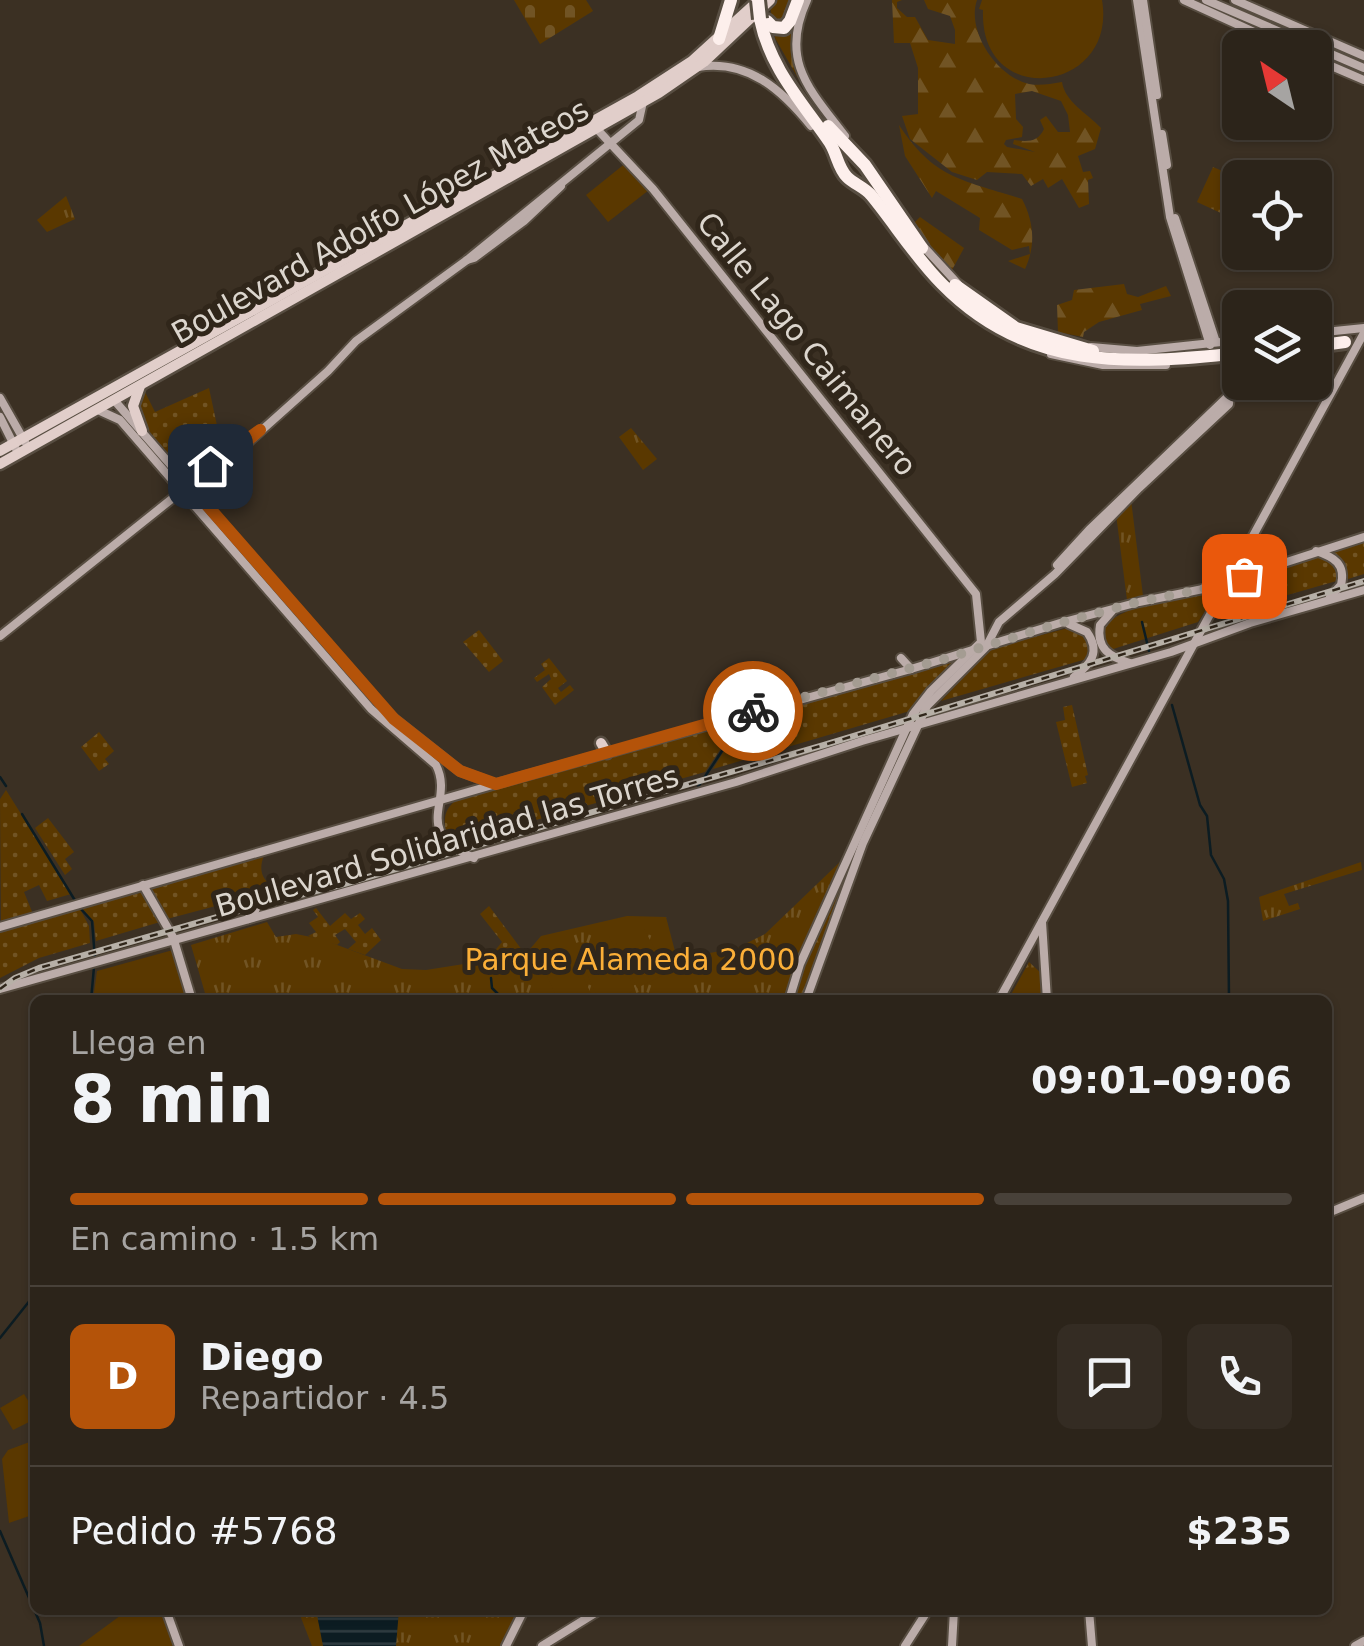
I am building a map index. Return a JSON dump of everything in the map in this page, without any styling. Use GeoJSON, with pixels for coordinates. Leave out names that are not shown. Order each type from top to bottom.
{"type":"FeatureCollection","features":[{"type":"Feature","properties":{"kind":"highway"},"geometry":{"type":"LineString","coordinates":[[719,39],[731,0]]}},
{"type":"Feature","properties":{"kind":"highway"},"geometry":{"type":"LineString","coordinates":[[763,0],[767,44],[789,94],[837,156],[846,176],[870,193],[938,284],[974,312],[1014,336],[1066,354],[1194,361],[1222,354]]}},
{"type":"Feature","properties":{"kind":"highway"},"geometry":{"type":"LineString","coordinates":[[764,18],[773,27],[784,28],[798,0]]}},
{"type":"Feature","properties":{"kind":"highway"},"geometry":{"type":"LineString","coordinates":[[764,18],[796,85],[871,175],[932,260],[973,300],[1027,332],[1106,357],[1222,351]]}},
{"type":"Feature","properties":{"kind":"main road","name":"Boulevard Adolfo López Mateos"},"geometry":{"type":"LineString","coordinates":[[0,464],[21,445],[101,395],[676,73],[763,0]]}},
{"type":"Feature","properties":{"kind":"main road","name":"Boulevard Adolfo López Mateos"},"geometry":{"type":"LineString","coordinates":[[0,451],[96,410],[642,102],[698,67],[763,0]]}},
{"type":"Feature","properties":{"kind":"main road"},"geometry":{"type":"LineString","coordinates":[[807,0],[797,34],[799,71],[816,100],[844,134],[850,149]]}},
{"type":"Feature","properties":{"kind":"main road"},"geometry":{"type":"LineString","coordinates":[[1140,0],[1170,217],[1202,308]]}},
{"type":"Feature","properties":{"kind":"main road"},"geometry":{"type":"LineString","coordinates":[[1140,0],[1172,208],[1213,343]]}},
{"type":"Feature","properties":{"kind":"main road"},"geometry":{"type":"LineString","coordinates":[[1185,0],[1210,2],[1364,68]]}},
{"type":"Feature","properties":{"kind":"main road"},"geometry":{"type":"LineString","coordinates":[[1185,0],[1250,30]]}},
{"type":"Feature","properties":{"kind":"main road"},"geometry":{"type":"LineString","coordinates":[[1235,0],[1364,56]]}},
{"type":"Feature","properties":{"kind":"main road"},"geometry":{"type":"LineString","coordinates":[[1332,66],[1364,80]]}},
{"type":"Feature","properties":{"kind":"main road"},"geometry":{"type":"LineString","coordinates":[[698,67],[730,68],[789,94]]}},
{"type":"Feature","properties":{"kind":"main road"},"geometry":{"type":"LineString","coordinates":[[0,640],[260,430],[356,341],[466,260],[639,120],[642,102]]}},
{"type":"Feature","properties":{"kind":"main road","name":"Calle Lago Caimanero"},"geometry":{"type":"LineString","coordinates":[[596,128],[612,142],[976,594],[982,636],[972,652]]}},
{"type":"Feature","properties":{"kind":"main road"},"geometry":{"type":"LineString","coordinates":[[1350,342],[1364,331]]}},
{"type":"Feature","properties":{"kind":"main road"},"geometry":{"type":"LineString","coordinates":[[1350,342],[1364,331]]}},
{"type":"Feature","properties":{"kind":"main road"},"geometry":{"type":"LineString","coordinates":[[1003,995],[1350,361],[1350,342]]}},
{"type":"Feature","properties":{"kind":"main road"},"geometry":{"type":"LineString","coordinates":[[1350,342],[1350,361]]}},
{"type":"Feature","properties":{"kind":"main road"},"geometry":{"type":"LineString","coordinates":[[1106,357],[1137,350],[1222,345]]}},
{"type":"Feature","properties":{"kind":"main road"},"geometry":{"type":"LineString","coordinates":[[142,384],[132,406],[142,431]]}},
{"type":"Feature","properties":{"kind":"main road"},"geometry":{"type":"LineString","coordinates":[[101,395],[114,400],[142,431],[242,554]]}},
{"type":"Feature","properties":{"kind":"main road"},"geometry":{"type":"LineString","coordinates":[[0,398],[21,445]]}},
{"type":"Feature","properties":{"kind":"main road"},"geometry":{"type":"LineString","coordinates":[[791,995],[800,964],[926,706],[986,646],[999,622],[1223,400]]}},
{"type":"Feature","properties":{"kind":"main road"},"geometry":{"type":"LineString","coordinates":[[96,410],[120,420],[180,493],[242,554],[362,692],[418,743],[439,771],[438,821],[447,842],[474,858]]}},
{"type":"Feature","properties":{"kind":"main road"},"geometry":{"type":"LineString","coordinates":[[0,417],[21,445]]}},
{"type":"Feature","properties":{"kind":"main road","name":"Boulevard Solidaridad las Torres"},"geometry":{"type":"LineString","coordinates":[[0,927],[496,784],[604,748],[911,669],[1060,623],[1228,581],[1364,536]]}},
{"type":"Feature","properties":{"kind":"main road"},"geometry":{"type":"LineString","coordinates":[[1316,551],[1333,557],[1342,573],[1339,589],[1325,600]]}},
{"type":"Feature","properties":{"kind":"main road"},"geometry":{"type":"LineString","coordinates":[[1242,558],[1247,567],[1256,571]]}},
{"type":"Feature","properties":{"kind":"main road","name":"Boulevard Solidaridad las Torres"},"geometry":{"type":"LineString","coordinates":[[0,990],[178,945],[1193,646],[1250,623],[1364,590]]}},
{"type":"Feature","properties":{"kind":"main road"},"geometry":{"type":"LineString","coordinates":[[1116,608],[1101,622],[1099,640],[1110,655],[1132,664]]}},
{"type":"Feature","properties":{"kind":"main road"},"geometry":{"type":"LineString","coordinates":[[1060,623],[1082,628],[1094,644],[1090,664],[1071,680]]}},
{"type":"Feature","properties":{"kind":"main road"},"geometry":{"type":"LineString","coordinates":[[877,803],[896,750],[923,699],[972,652]]}},
{"type":"Feature","properties":{"kind":"main road"},"geometry":{"type":"LineString","coordinates":[[1171,652],[1179,657],[1182,667]]}},
{"type":"Feature","properties":{"kind":"main road"},"geometry":{"type":"LineString","coordinates":[[901,658],[911,669]]}},
{"type":"Feature","properties":{"kind":"main road"},"geometry":{"type":"LineString","coordinates":[[885,734],[896,750]]}},
{"type":"Feature","properties":{"kind":"main road"},"geometry":{"type":"LineString","coordinates":[[418,743],[460,771],[496,784]]}},
{"type":"Feature","properties":{"kind":"main road"},"geometry":{"type":"LineString","coordinates":[[808,995],[848,869]]}},
{"type":"Feature","properties":{"kind":"main road"},"geometry":{"type":"LineString","coordinates":[[143,885],[178,945],[191,995]]}},
{"type":"Feature","properties":{"kind":"main road"},"geometry":{"type":"LineString","coordinates":[[240,924],[253,914],[263,893],[280,886]]}},
{"type":"Feature","properties":{"kind":"main road"},"geometry":{"type":"LineString","coordinates":[[1042,922],[1046,995]]}},
{"type":"Feature","properties":{"kind":"main road"},"geometry":{"type":"LineString","coordinates":[[1022,958],[1034,956],[1043,960]]}},
{"type":"Feature","properties":{"kind":"main road"},"geometry":{"type":"LineString","coordinates":[[1332,1210],[1364,1198]]}},
{"type":"Feature","properties":{"kind":"main road"},"geometry":{"type":"LineString","coordinates":[[168,1615],[179,1646]]}},
{"type":"Feature","properties":{"kind":"main road"},"geometry":{"type":"LineString","coordinates":[[506,1646],[522,1615]]}},
{"type":"Feature","properties":{"kind":"main road"},"geometry":{"type":"LineString","coordinates":[[542,1646],[592,1615]]}},
{"type":"Feature","properties":{"kind":"main road"},"geometry":{"type":"LineString","coordinates":[[905,1646],[925,1615]]}},
{"type":"Feature","properties":{"kind":"main road"},"geometry":{"type":"LineString","coordinates":[[952,1646],[954,1615]]}},
{"type":"Feature","properties":{"kind":"main road"},"geometry":{"type":"LineString","coordinates":[[1091,1615],[1094,1646]]}},
{"type":"Feature","properties":{"kind":"main road"},"geometry":{"type":"LineString","coordinates":[[1355,1646],[1364,1641]]}},
{"type":"Feature","properties":{"kind":"green space"},"geometry":{"type":"Polygon","coordinates":[[[514,0],[586,0],[593,11],[540,44],[514,0]]]}},
{"type":"Feature","properties":{"kind":"green space"},"geometry":{"type":"Polygon","coordinates":[[[776,0],[802,0],[792,37],[799,80],[775,38],[770,6],[776,0]]]}},
{"type":"Feature","properties":{"kind":"green space"},"geometry":{"type":"Polygon","coordinates":[[[892,0],[902,0],[897,2],[897,8],[907,17],[915,17],[928,40],[955,44],[950,16],[928,9],[924,0],[977,0],[976,25],[996,63],[1017,80],[1029,84],[1062,82],[1072,101],[1101,128],[1095,149],[1078,156],[1083,172],[1090,171],[1093,178],[1088,180],[1089,204],[1079,208],[1062,179],[1048,188],[1043,179],[1031,186],[1022,174],[987,172],[977,180],[952,172],[910,139],[902,116],[918,114],[918,68],[910,43],[894,43],[892,0]],[[1032,91],[1015,94],[1016,119],[1023,127],[1022,137],[1006,140],[1004,144],[1035,152],[1013,144],[1014,140],[1036,139],[1044,129],[1040,120],[1046,116],[1058,132],[1070,132],[1061,101],[1032,91]]]}},
{"type":"Feature","properties":{"kind":"green space"},"geometry":{"type":"Polygon","coordinates":[[[982,0],[1102,0],[1101,31],[1090,55],[1070,71],[1047,78],[1023,76],[1002,64],[988,42],[983,10],[979,9],[982,0]]]}},
{"type":"Feature","properties":{"kind":"green space"},"geometry":{"type":"Polygon","coordinates":[[[899,125],[938,167],[966,181],[1022,199],[1032,234],[1031,251],[1029,260],[1025,269],[1008,261],[1030,254],[1029,246],[1012,250],[979,230],[980,218],[936,191],[932,198],[905,156],[899,125]]]}},
{"type":"Feature","properties":{"kind":"green space"},"geometry":{"type":"Polygon","coordinates":[[[627,162],[649,190],[608,222],[586,195],[627,162]]]}},
{"type":"Feature","properties":{"kind":"green space"},"geometry":{"type":"Polygon","coordinates":[[[1213,167],[1222,171],[1222,214],[1197,202],[1213,167]]]}},
{"type":"Feature","properties":{"kind":"green space"},"geometry":{"type":"Polygon","coordinates":[[[66,196],[75,219],[47,232],[37,220],[66,196]]]}},
{"type":"Feature","properties":{"kind":"green space"},"geometry":{"type":"Polygon","coordinates":[[[920,217],[964,248],[952,270],[930,248],[914,223],[920,217]]]}},
{"type":"Feature","properties":{"kind":"green space"},"geometry":{"type":"Polygon","coordinates":[[[1124,284],[1127,294],[1138,297],[1166,286],[1171,296],[1140,304],[1142,310],[1099,322],[1083,337],[1058,332],[1057,305],[1072,300],[1074,290],[1124,284]]]}},
{"type":"Feature","properties":{"kind":"green space"},"geometry":{"type":"Polygon","coordinates":[[[209,388],[223,454],[191,478],[154,437],[141,414],[140,402],[144,390],[155,412],[209,388]]]}},
{"type":"Feature","properties":{"kind":"green space"},"geometry":{"type":"Polygon","coordinates":[[[631,428],[657,459],[643,470],[619,437],[631,428]]]}},
{"type":"Feature","properties":{"kind":"green space"},"geometry":{"type":"Polygon","coordinates":[[[1131,500],[1143,596],[1127,600],[1116,514],[1131,500]]]}},
{"type":"Feature","properties":{"kind":"green space"},"geometry":{"type":"Polygon","coordinates":[[[1364,540],[1364,574],[1348,579],[1345,562],[1330,550],[1364,540]]]}},
{"type":"Feature","properties":{"kind":"green space"},"geometry":{"type":"Polygon","coordinates":[[[1316,555],[1334,559],[1340,569],[1340,580],[1218,615],[1234,583],[1316,555]]]}},
{"type":"Feature","properties":{"kind":"green space"},"geometry":{"type":"Polygon","coordinates":[[[1218,591],[1198,622],[1110,650],[1103,635],[1112,620],[1139,607],[1218,591]]]}},
{"type":"Feature","properties":{"kind":"green space"},"geometry":{"type":"Polygon","coordinates":[[[1068,628],[1086,638],[1090,658],[941,701],[992,648],[1068,628]]]}},
{"type":"Feature","properties":{"kind":"green space"},"geometry":{"type":"Polygon","coordinates":[[[479,630],[503,661],[489,672],[463,642],[479,630]]]}},
{"type":"Feature","properties":{"kind":"green space"},"geometry":{"type":"Polygon","coordinates":[[[549,658],[567,681],[558,688],[561,692],[570,685],[574,690],[555,705],[542,687],[551,679],[549,674],[537,682],[534,678],[545,670],[541,664],[549,658]]]}},
{"type":"Feature","properties":{"kind":"green space"},"geometry":{"type":"Polygon","coordinates":[[[953,662],[910,711],[713,769],[745,716],[953,662]]]}},
{"type":"Feature","properties":{"kind":"green space"},"geometry":{"type":"Polygon","coordinates":[[[1072,705],[1088,775],[1087,783],[1072,787],[1056,722],[1065,720],[1063,707],[1072,705]]]}},
{"type":"Feature","properties":{"kind":"green space"},"geometry":{"type":"Polygon","coordinates":[[[741,719],[705,772],[455,843],[447,838],[445,815],[459,798],[741,719]]]}},
{"type":"Feature","properties":{"kind":"green space"},"geometry":{"type":"Polygon","coordinates":[[[99,732],[114,751],[105,759],[109,764],[99,771],[81,747],[99,732]]]}},
{"type":"Feature","properties":{"kind":"green space"},"geometry":{"type":"Polygon","coordinates":[[[6,790],[71,894],[47,901],[39,885],[24,892],[33,914],[1,922],[0,799],[6,790]]]}},
{"type":"Feature","properties":{"kind":"green space"},"geometry":{"type":"Polygon","coordinates":[[[48,818],[74,852],[65,859],[72,869],[65,875],[35,828],[48,818]]]}},
{"type":"Feature","properties":{"kind":"green space"},"geometry":{"type":"Polygon","coordinates":[[[855,854],[804,995],[794,995],[855,854]]]}},
{"type":"Feature","properties":{"kind":"green space"},"geometry":{"type":"Polygon","coordinates":[[[264,855],[262,875],[276,890],[167,919],[150,890],[264,855]]]}},
{"type":"Feature","properties":{"kind":"green space","name":"Parque Alameda 2000"},"geometry":{"type":"Polygon","coordinates":[[[841,861],[795,963],[787,995],[206,995],[191,945],[267,922],[276,937],[296,934],[321,939],[402,969],[426,970],[519,962],[541,936],[627,916],[666,917],[677,959],[737,948],[765,934],[841,861]]]}},
{"type":"Feature","properties":{"kind":"green space"},"geometry":{"type":"Polygon","coordinates":[[[1361,862],[1362,870],[1284,894],[1289,906],[1298,903],[1300,909],[1263,921],[1259,897],[1361,862]]]}},
{"type":"Feature","properties":{"kind":"green space"},"geometry":{"type":"Polygon","coordinates":[[[143,892],[160,922],[96,941],[94,922],[82,908],[143,892]]]}},
{"type":"Feature","properties":{"kind":"green space"},"geometry":{"type":"Polygon","coordinates":[[[489,906],[522,950],[497,960],[492,954],[502,942],[480,914],[489,906]]]}},
{"type":"Feature","properties":{"kind":"green space"},"geometry":{"type":"Polygon","coordinates":[[[79,907],[89,926],[90,943],[39,958],[0,978],[0,932],[79,907]]]}},
{"type":"Feature","properties":{"kind":"green space"},"geometry":{"type":"Polygon","coordinates":[[[316,908],[330,926],[345,913],[351,919],[360,913],[365,919],[358,925],[365,934],[372,928],[381,940],[365,955],[348,949],[356,942],[345,929],[335,935],[340,942],[337,945],[308,936],[316,932],[309,923],[318,917],[313,910],[316,908]]]}},
{"type":"Feature","properties":{"kind":"green space"},"geometry":{"type":"Polygon","coordinates":[[[644,929],[668,973],[637,988],[616,943],[644,929]]]}},
{"type":"Feature","properties":{"kind":"green space"},"geometry":{"type":"Polygon","coordinates":[[[609,936],[635,990],[624,995],[597,995],[577,952],[609,936]]]}},
{"type":"Feature","properties":{"kind":"green space"},"geometry":{"type":"Polygon","coordinates":[[[173,950],[186,995],[94,995],[97,971],[173,950]]]}},
{"type":"Feature","properties":{"kind":"green space"},"geometry":{"type":"Polygon","coordinates":[[[576,962],[592,995],[556,995],[547,976],[576,962]]]}},
{"type":"Feature","properties":{"kind":"green space"},"geometry":{"type":"Polygon","coordinates":[[[1029,962],[1041,973],[1043,995],[1011,995],[1029,962]]]}},
{"type":"Feature","properties":{"kind":"green space"},"geometry":{"type":"Polygon","coordinates":[[[24,1394],[30,1404],[30,1422],[13,1430],[0,1408],[24,1394]]]}},
{"type":"Feature","properties":{"kind":"green space"},"geometry":{"type":"Polygon","coordinates":[[[30,1442],[30,1516],[9,1523],[2,1459],[8,1450],[30,1442]]]}},
{"type":"Feature","properties":{"kind":"green space"},"geometry":{"type":"Polygon","coordinates":[[[121,1615],[162,1615],[173,1646],[79,1646],[121,1615]]]}},
{"type":"Feature","properties":{"kind":"green space"},"geometry":{"type":"Polygon","coordinates":[[[300,1615],[516,1615],[501,1646],[312,1646],[300,1615]]]}},
{"type":"Feature","properties":{"kind":"shaded area"},"geometry":{"type":"Polygon","coordinates":[[[317,1615],[399,1615],[396,1646],[323,1646],[317,1615]]]}},
{"type":"Feature","properties":{"kind":"waterway"},"geometry":{"type":"LineString","coordinates":[[1142,622],[1149,651]]}},
{"type":"Feature","properties":{"kind":"waterway"},"geometry":{"type":"LineString","coordinates":[[1172,705],[1200,805],[1207,816],[1211,855],[1224,879],[1228,901],[1229,995]]}},
{"type":"Feature","properties":{"kind":"waterway"},"geometry":{"type":"LineString","coordinates":[[698,787],[742,721]]}},
{"type":"Feature","properties":{"kind":"waterway"},"geometry":{"type":"LineString","coordinates":[[0,777],[6,786]]}},
{"type":"Feature","properties":{"kind":"waterway"},"geometry":{"type":"LineString","coordinates":[[22,814],[79,907],[92,921],[95,959]]}},
{"type":"Feature","properties":{"kind":"waterway"},"geometry":{"type":"LineString","coordinates":[[491,972],[499,961]]}},
{"type":"Feature","properties":{"kind":"waterway"},"geometry":{"type":"LineString","coordinates":[[91,995],[94,967]]}},
{"type":"Feature","properties":{"kind":"waterway"},"geometry":{"type":"LineString","coordinates":[[491,978],[497,995]]}},
{"type":"Feature","properties":{"kind":"waterway"},"geometry":{"type":"LineString","coordinates":[[0,1338],[30,1300]]}},
{"type":"Feature","properties":{"kind":"waterway"},"geometry":{"type":"LineString","coordinates":[[0,1531],[30,1600]]}},
{"type":"Feature","properties":{"kind":"waterway"},"geometry":{"type":"LineString","coordinates":[[37,1615],[44,1646]]}},
{"type":"Feature","properties":{"kind":"railway"},"geometry":{"type":"LineString","coordinates":[[0,989],[39,968],[824,745],[1364,581]]}},
{"type":"Feature","properties":{"kind":"way so far"},"geometry":{"type":"LineString","coordinates":[[753,711],[972,652],[1060,623],[1244,576]]}},
{"type":"Feature","properties":{"kind":"route"},"geometry":{"type":"LineString","coordinates":[[210,466],[260,430],[192,488],[388,714],[466,775],[496,784],[753,711]]}}]}
